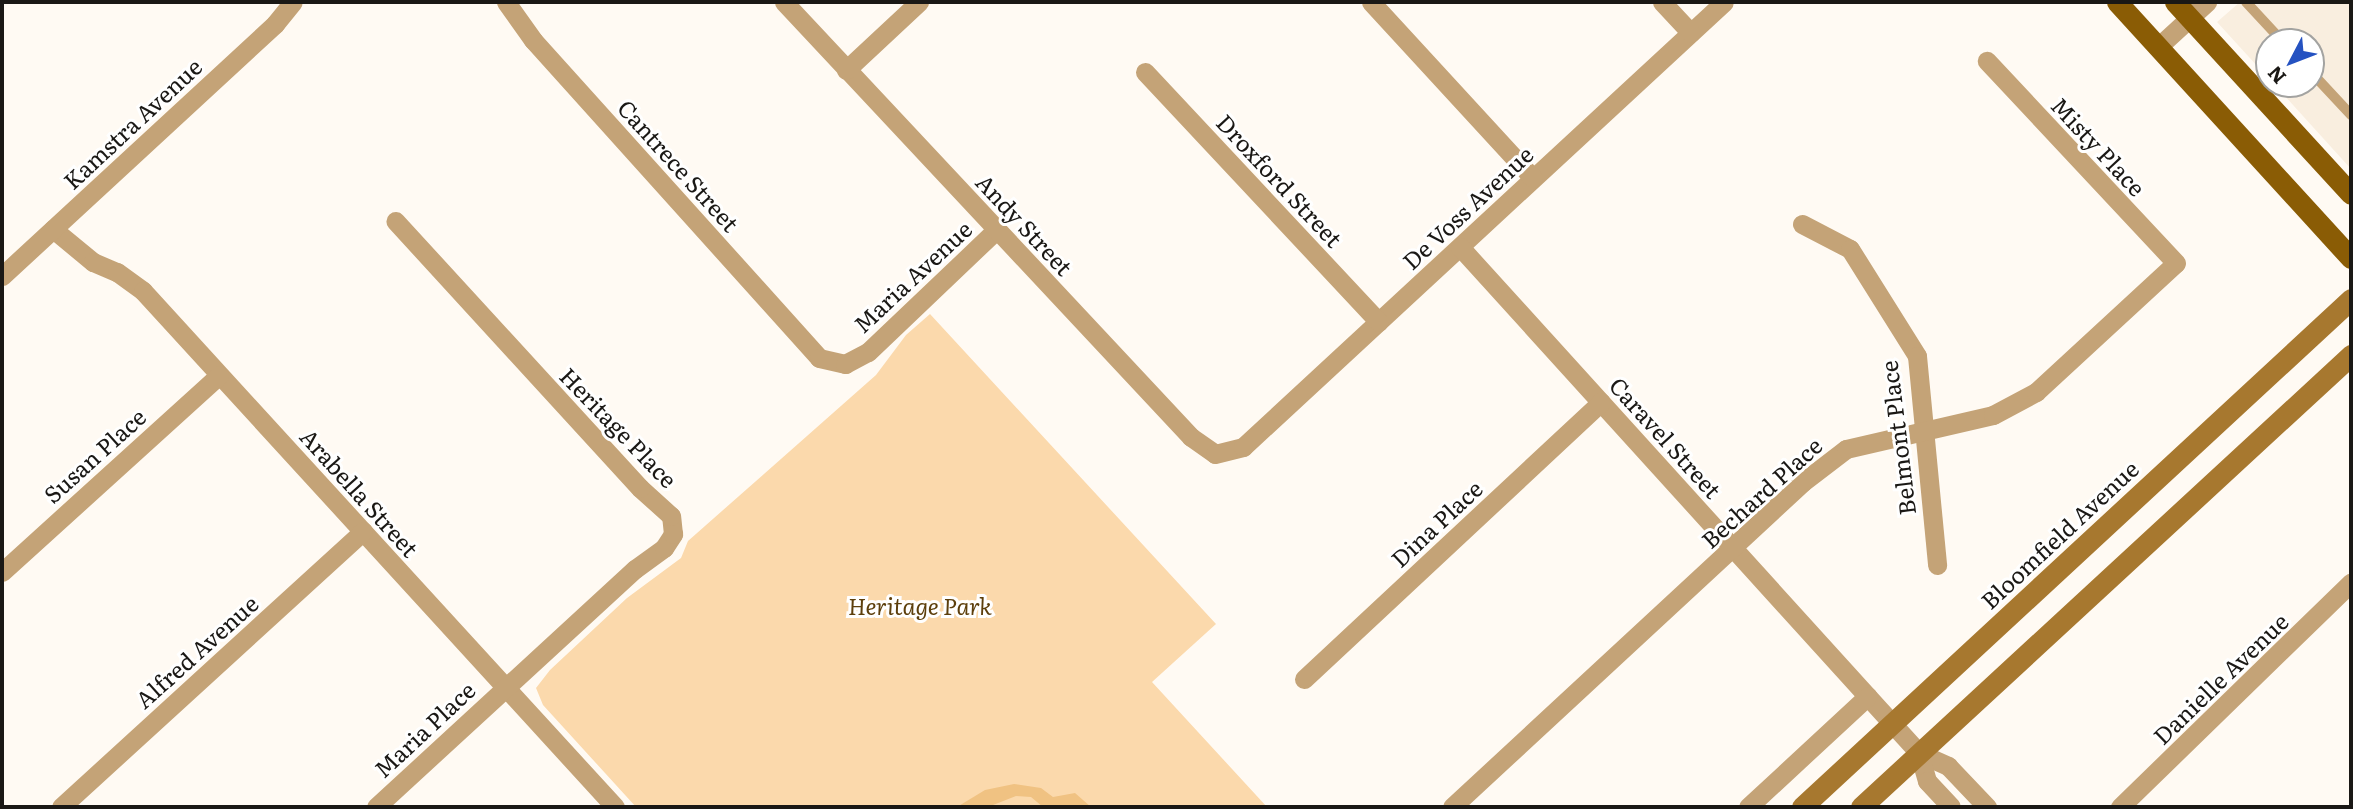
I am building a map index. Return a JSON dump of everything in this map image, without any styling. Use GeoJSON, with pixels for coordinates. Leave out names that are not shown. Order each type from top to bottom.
{"type":"FeatureCollection","features":[{"type":"Feature","properties":{"kind":"main road"},"geometry":{"type":"LineString","coordinates":[[2117,2],[2351,258]]}},
{"type":"Feature","properties":{"kind":"main road"},"geometry":{"type":"LineString","coordinates":[[2183,10],[2351,194]]}},
{"type":"Feature","properties":{"kind":"street","name":"Kamstra Avenue"},"geometry":{"type":"LineString","coordinates":[[2,276],[293,2]]}},
{"type":"Feature","properties":{"kind":"street","name":"Cantrece Street"},"geometry":{"type":"LineString","coordinates":[[506,2],[533,40],[819,358]]}},
{"type":"Feature","properties":{"kind":"street","name":"Andy Street"},"geometry":{"type":"LineString","coordinates":[[784,2],[1191,437],[1215,454],[1242,447]]}},
{"type":"Feature","properties":{"kind":"street"},"geometry":{"type":"LineString","coordinates":[[846,70],[919,2]]}},
{"type":"Feature","properties":{"kind":"street"},"geometry":{"type":"LineString","coordinates":[[1371,2],[1534,178]]}},
{"type":"Feature","properties":{"kind":"street"},"geometry":{"type":"LineString","coordinates":[[1662,2],[1690,33]]}},
{"type":"Feature","properties":{"kind":"street","name":"De Voss Avenue"},"geometry":{"type":"LineString","coordinates":[[1242,447],[1724,2]]}},
{"type":"Feature","properties":{"kind":"street"},"geometry":{"type":"LineString","coordinates":[[2158,47],[2183,10],[2207,2]]}},
{"type":"Feature","properties":{"kind":"street","name":"Misty Place"},"geometry":{"type":"LineString","coordinates":[[1987,61],[2176,263]]}},
{"type":"Feature","properties":{"kind":"street","name":"Droxford Street"},"geometry":{"type":"LineString","coordinates":[[1145,72],[1379,322]]}},
{"type":"Feature","properties":{"kind":"street","name":"Heritage Place"},"geometry":{"type":"LineString","coordinates":[[395,221],[640,488],[671,516],[673,534],[664,548],[635,569],[506,688]]}},
{"type":"Feature","properties":{"kind":"street","name":"Belmont Place"},"geometry":{"type":"LineString","coordinates":[[1802,224],[1850,249],[1917,356],[1921,433],[1937,565]]}},
{"type":"Feature","properties":{"kind":"street","name":"Arabella Street"},"geometry":{"type":"LineString","coordinates":[[53,229],[93,262],[117,272],[143,291],[615,807]]}},
{"type":"Feature","properties":{"kind":"street","name":"Maria Avenue"},"geometry":{"type":"LineString","coordinates":[[819,358],[845,364],[868,352],[997,229]]}},
{"type":"Feature","properties":{"kind":"street","name":"Caravel Street"},"geometry":{"type":"LineString","coordinates":[[1460,247],[1919,753]]}},
{"type":"Feature","properties":{"kind":"street","name":"Bechard Place"},"geometry":{"type":"LineString","coordinates":[[1452,807],[1734,549],[1803,482],[1846,449],[1993,415],[2036,392],[2176,263]]}},
{"type":"Feature","properties":{"kind":"street","name":"Bloomfield Avenue"},"geometry":{"type":"LineString","coordinates":[[1802,807],[2351,299]]}},
{"type":"Feature","properties":{"kind":"street"},"geometry":{"type":"LineString","coordinates":[[1861,807],[2351,355]]}},
{"type":"Feature","properties":{"kind":"street","name":"Susan Place"},"geometry":{"type":"LineString","coordinates":[[2,572],[219,374]]}},
{"type":"Feature","properties":{"kind":"street","name":"Dina Place"},"geometry":{"type":"LineString","coordinates":[[1304,679],[1601,402]]}},
{"type":"Feature","properties":{"kind":"street","name":"Alfred Avenue"},"geometry":{"type":"LineString","coordinates":[[61,807],[363,531]]}},
{"type":"Feature","properties":{"kind":"street","name":"Danielle Avenue"},"geometry":{"type":"LineString","coordinates":[[2120,807],[2351,582]]}},
{"type":"Feature","properties":{"kind":"street","name":"Maria Place"},"geometry":{"type":"LineString","coordinates":[[376,807],[506,688]]}},
{"type":"Feature","properties":{"kind":"street"},"geometry":{"type":"LineString","coordinates":[[1748,807],[1868,696]]}},
{"type":"Feature","properties":{"kind":"street"},"geometry":{"type":"LineString","coordinates":[[1919,753],[1927,781],[1951,807]]}},
{"type":"Feature","properties":{"kind":"street"},"geometry":{"type":"LineString","coordinates":[[1919,753],[1948,766],[1987,807]]}},
{"type":"Feature","properties":{"kind":"lane"},"geometry":{"type":"LineString","coordinates":[[2246,2],[2270,28]]}},
{"type":"Feature","properties":{"kind":"lane"},"geometry":{"type":"LineString","coordinates":[[2325,87],[2351,116]]}},
{"type":"Feature","properties":{"kind":"shaded area"},"geometry":{"type":"Polygon","coordinates":[[[2240,2],[2351,2],[2351,169],[2287,98],[2325,98],[2325,28],[2255,28],[2255,64],[2217,22],[2240,2]]]}},
{"type":"Feature","properties":{"kind":"shaded area"},"geometry":{"type":"Polygon","coordinates":[[[1014,784],[1041,788],[1053,797],[1075,793],[1091,807],[1043,807],[1031,797],[1016,796],[988,807],[957,807],[985,790],[1014,784]]]}},
{"type":"Feature","properties":{"kind":"green space","name":"Heritage Park"},"geometry":{"type":"Polygon","coordinates":[[[930,314],[1216,624],[1152,682],[1267,807],[636,807],[543,705],[536,688],[550,670],[627,598],[681,558],[688,541],[876,375],[906,335],[930,314]]]}}]}
